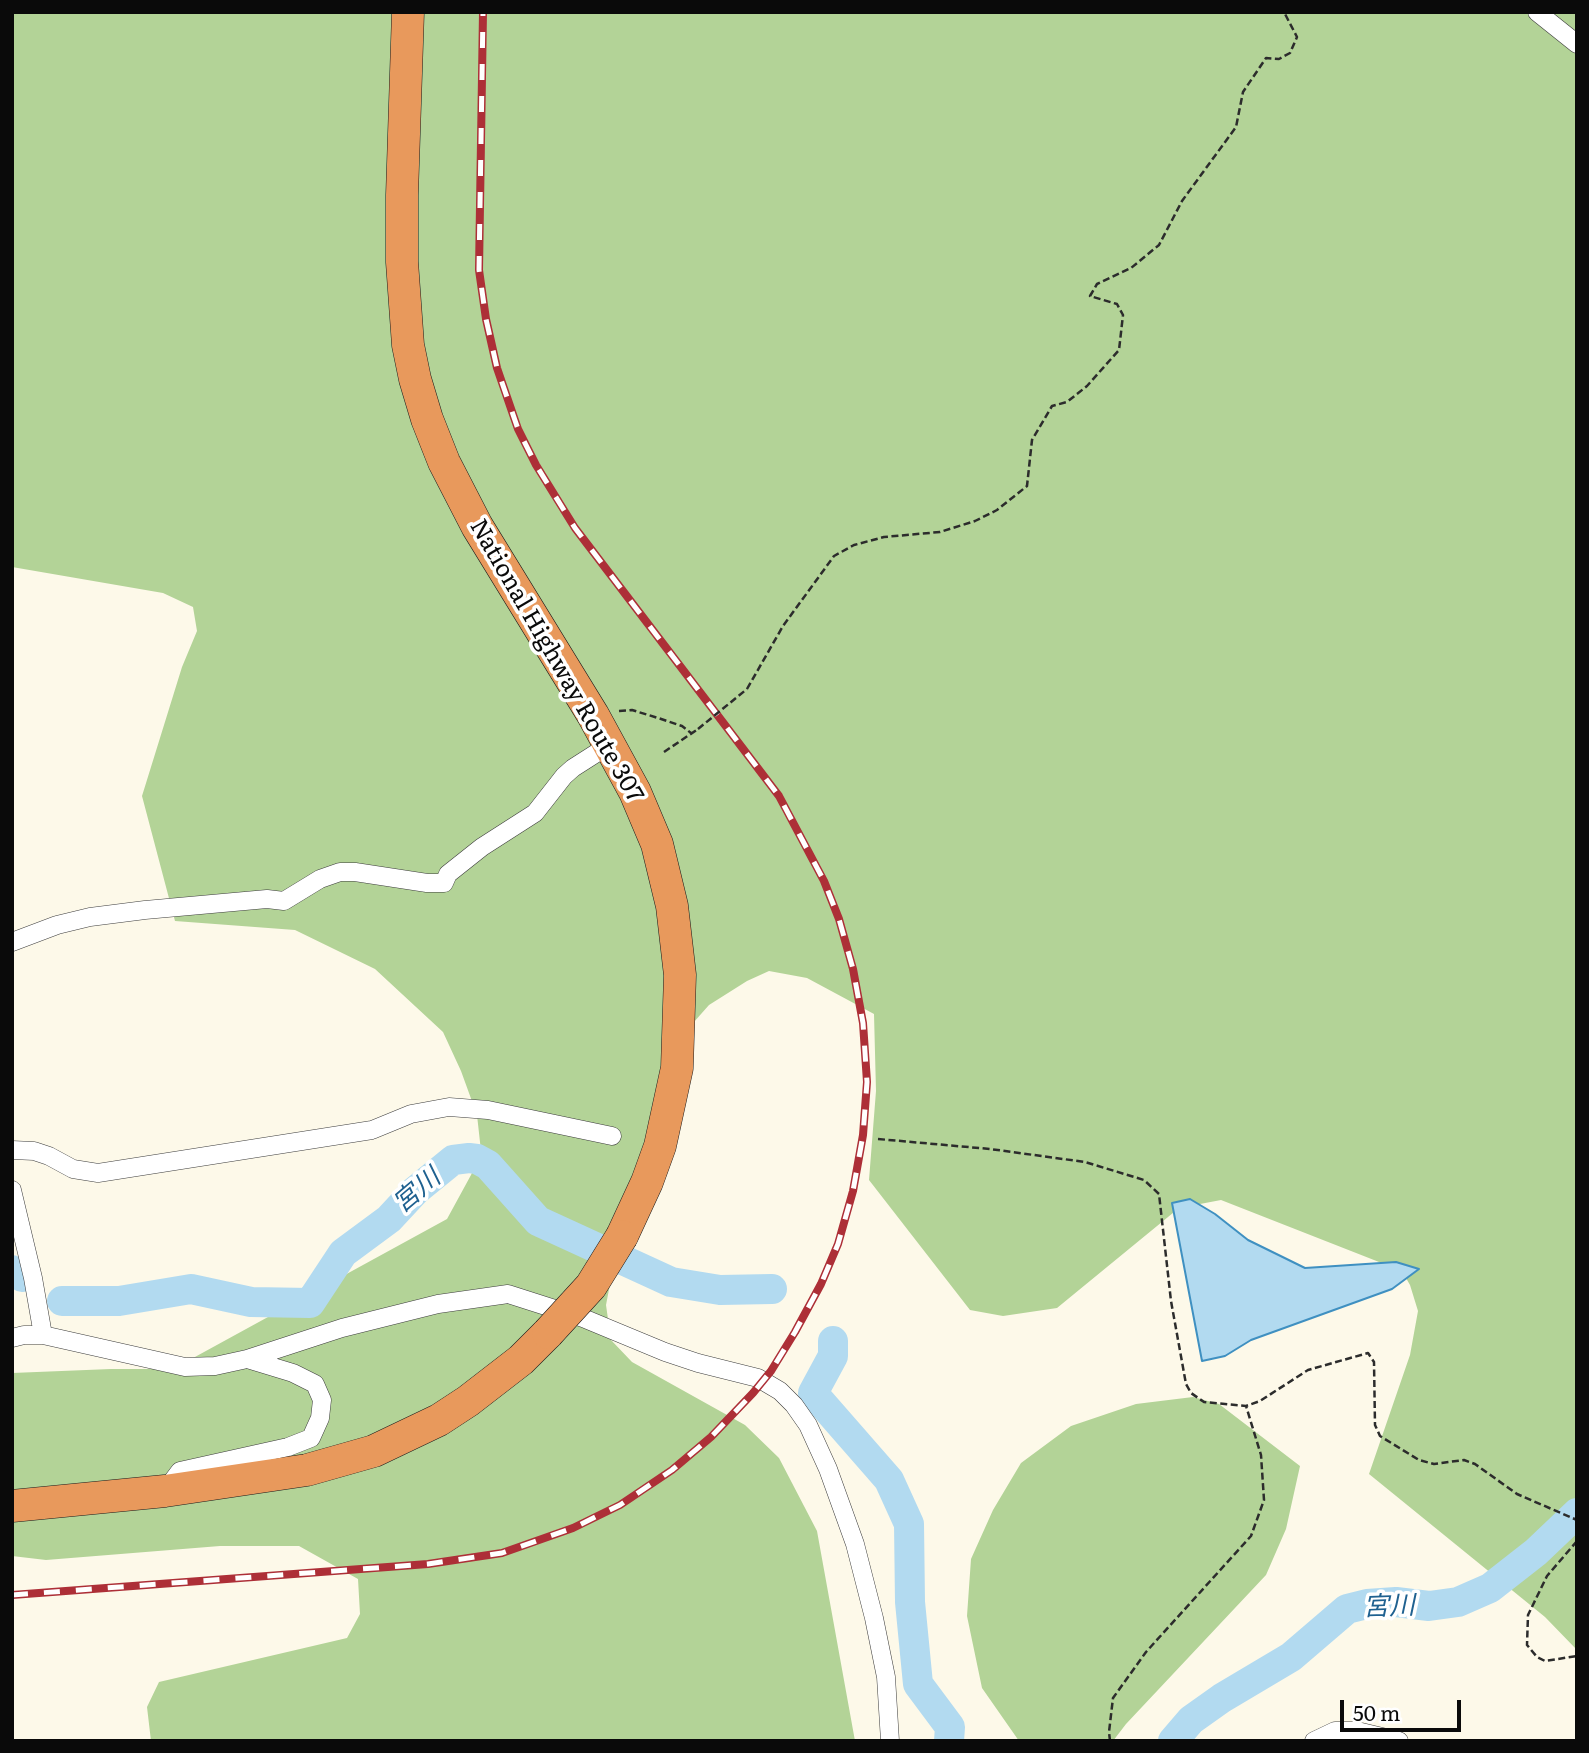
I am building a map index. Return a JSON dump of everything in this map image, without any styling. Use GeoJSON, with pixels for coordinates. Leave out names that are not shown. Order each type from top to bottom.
{"type":"FeatureCollection","features":[{"type":"Feature","properties":{"kind":"highway","name":"National Highway Route 307"},"geometry":{"type":"LineString","coordinates":[[12,1506],[165,1491],[307,1470],[374,1451],[439,1420],[521,1360],[591,1286],[622,1236],[651,1170],[671,1102],[680,1039],[680,975],[673,906],[657,844],[635,792],[593,715],[477,526],[444,461],[415,379],[408,345],[402,262],[408,12]]}},
{"type":"Feature","properties":{"kind":"street"},"geometry":{"type":"LineString","coordinates":[[1537,12],[1577,44]]}},
{"type":"Feature","properties":{"kind":"street"},"geometry":{"type":"LineString","coordinates":[[12,942],[57,925],[90,917],[267,899],[285,901],[320,879],[341,872],[444,883],[448,874],[482,847],[535,813],[573,768],[609,745]]}},
{"type":"Feature","properties":{"kind":"street"},"geometry":{"type":"LineString","coordinates":[[12,1150],[34,1151],[50,1156],[73,1169],[98,1173],[372,1130],[411,1114],[449,1107],[488,1110],[611,1136]]}},
{"type":"Feature","properties":{"kind":"street"},"geometry":{"type":"LineString","coordinates":[[12,1190],[33,1278],[43,1335]]}},
{"type":"Feature","properties":{"kind":"street"},"geometry":{"type":"LineString","coordinates":[[12,1338],[43,1335],[185,1367],[215,1366],[247,1359],[295,1341],[438,1304],[508,1294],[583,1318],[665,1352],[747,1375],[769,1385],[780,1391],[794,1405],[808,1425],[828,1469],[855,1544],[886,1677],[890,1741]]}},
{"type":"Feature","properties":{"kind":"street"},"geometry":{"type":"LineString","coordinates":[[165,1491],[180,1471],[288,1447],[312,1438],[320,1418],[322,1400],[315,1384],[293,1373],[247,1359]]}},
{"type":"Feature","properties":{"kind":"street"},"geometry":{"type":"LineString","coordinates":[[1314,1741],[1335,1731],[1357,1731],[1399,1741]]}},
{"type":"Feature","properties":{"kind":"path"},"geometry":{"type":"LineString","coordinates":[[664,752],[698,729],[747,689],[783,626],[834,556],[854,545],[884,537],[940,532],[975,521],[997,510],[1027,486],[1032,440],[1052,406],[1067,402],[1087,386],[1119,350],[1123,315],[1117,304],[1090,296],[1097,284],[1131,268],[1159,245],[1182,201],[1236,127],[1243,92],[1266,58],[1279,59],[1290,53],[1297,37],[1284,12]]}},
{"type":"Feature","properties":{"kind":"path"},"geometry":{"type":"LineString","coordinates":[[593,715],[632,710],[682,726],[691,733]]}},
{"type":"Feature","properties":{"kind":"path"},"geometry":{"type":"LineString","coordinates":[[877,1139],[990,1149],[1085,1162],[1144,1180],[1159,1194],[1171,1301],[1186,1384],[1191,1393],[1204,1402],[1246,1406],[1260,1401],[1308,1370],[1368,1353],[1374,1362],[1375,1425],[1380,1436],[1419,1460],[1434,1464],[1464,1460],[1475,1464],[1517,1494],[1577,1520]]}},
{"type":"Feature","properties":{"kind":"path"},"geometry":{"type":"LineString","coordinates":[[1110,1741],[1113,1698],[1146,1652],[1251,1536],[1264,1500],[1261,1455],[1246,1406]]}},
{"type":"Feature","properties":{"kind":"path"},"geometry":{"type":"LineString","coordinates":[[1577,1541],[1547,1576],[1528,1615],[1527,1645],[1537,1657],[1545,1661],[1577,1656]]}},
{"type":"Feature","properties":{"kind":"green space"},"geometry":{"type":"Polygon","coordinates":[[[12,12],[1577,12],[1577,1650],[1545,1617],[1369,1474],[1410,1355],[1418,1311],[1410,1285],[1402,1271],[1221,1200],[1179,1208],[1057,1308],[1003,1316],[970,1310],[869,1180],[876,1091],[874,1014],[807,978],[769,971],[747,981],[709,1005],[686,1031],[619,1237],[606,1305],[611,1340],[632,1362],[745,1425],[779,1458],[817,1531],[855,1741],[151,1741],[147,1707],[159,1682],[347,1638],[360,1614],[358,1579],[299,1546],[220,1546],[46,1560],[12,1556],[12,1373],[173,1369],[447,1219],[481,1151],[477,1115],[443,1032],[375,969],[295,930],[175,921],[142,796],[182,667],[197,631],[193,607],[163,593],[12,567],[12,12]]]}},
{"type":"Feature","properties":{"kind":"green space"},"geometry":{"type":"Polygon","coordinates":[[[1193,1397],[1219,1404],[1300,1466],[1286,1529],[1266,1575],[1113,1741],[1019,1741],[982,1688],[967,1616],[971,1559],[993,1510],[1021,1463],[1071,1426],[1136,1404],[1193,1397]]]}},
{"type":"Feature","properties":{"kind":"water"},"geometry":{"type":"Polygon","coordinates":[[[1190,1199],[1215,1214],[1248,1240],[1305,1268],[1396,1262],[1419,1269],[1392,1289],[1251,1340],[1225,1356],[1202,1361],[1172,1203],[1190,1199]]]}},
{"type":"Feature","properties":{"kind":"waterway","name":"宮川"},"geometry":{"type":"LineString","coordinates":[[62,1301],[119,1301],[191,1289],[251,1302],[310,1303],[343,1253],[389,1219],[415,1191],[453,1160],[469,1158],[488,1165],[538,1221],[671,1282],[720,1290],[772,1289]]}},
{"type":"Feature","properties":{"kind":"waterway","name":"宮川"},"geometry":{"type":"LineString","coordinates":[[12,1270],[22,1277]]}},
{"type":"Feature","properties":{"kind":"waterway","name":"宮川"},"geometry":{"type":"LineString","coordinates":[[833,1341],[833,1356],[813,1393],[889,1480],[909,1524],[910,1602],[918,1684],[950,1727],[949,1741]]}},
{"type":"Feature","properties":{"kind":"waterway","name":"宮川"},"geometry":{"type":"LineString","coordinates":[[1173,1741],[1191,1720],[1291,1657],[1347,1609],[1367,1604],[1396,1602],[1429,1606],[1458,1602],[1490,1588],[1536,1552],[1577,1513]]}},
{"type":"Feature","properties":{"kind":"railway"},"geometry":{"type":"LineString","coordinates":[[12,1595],[428,1564],[502,1553],[573,1528],[620,1505],[672,1470],[711,1437],[753,1393],[771,1371],[795,1332],[821,1284],[838,1244],[853,1191],[863,1135],[867,1082],[863,1023],[853,969],[839,919],[824,881],[779,796],[575,528],[536,465],[518,429],[497,368],[479,270],[483,12]]}}]}
